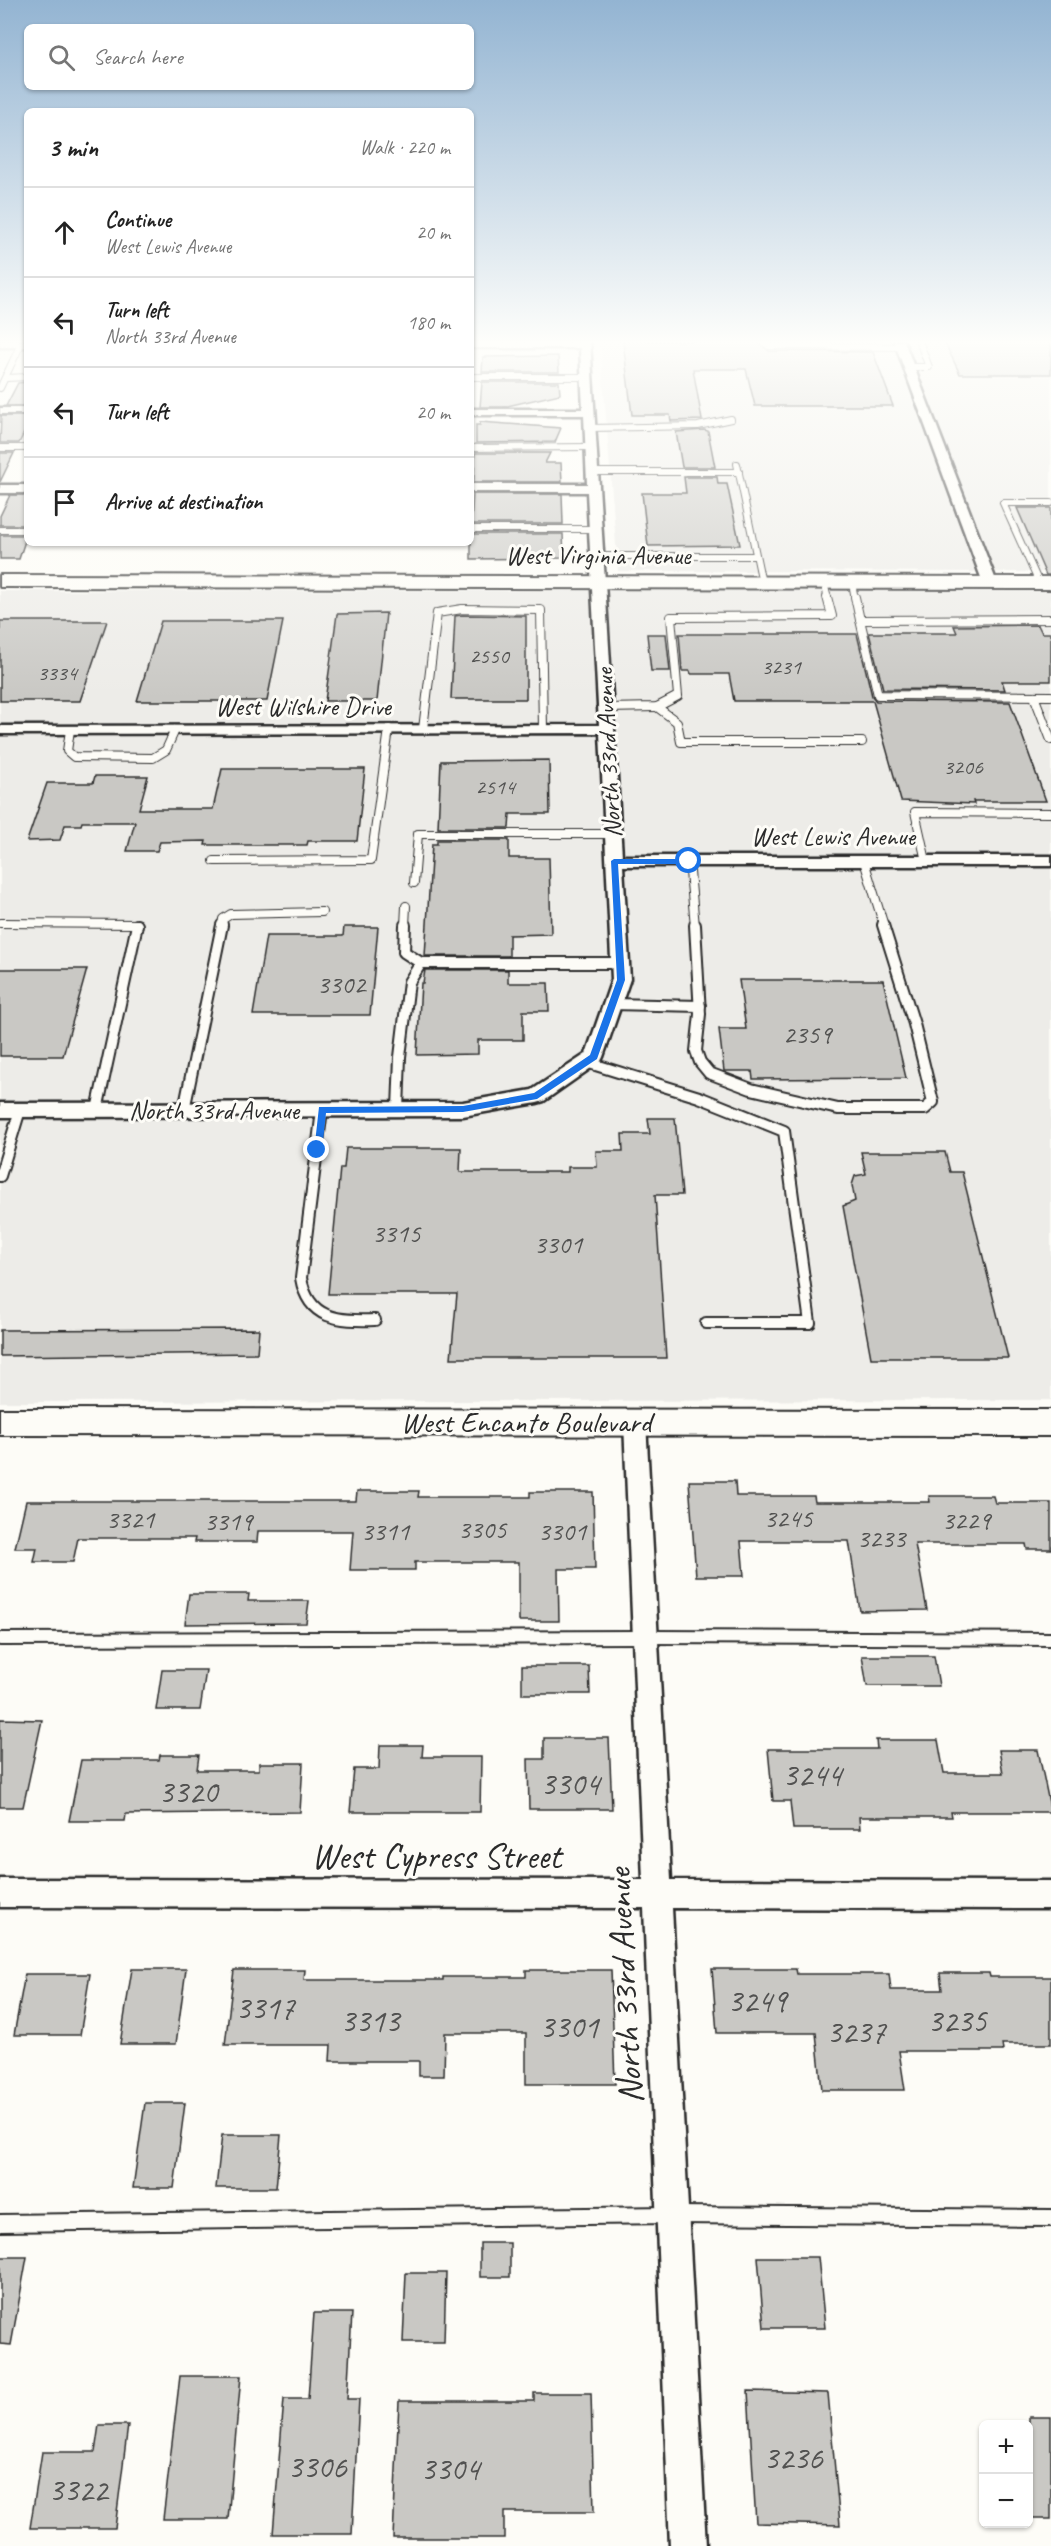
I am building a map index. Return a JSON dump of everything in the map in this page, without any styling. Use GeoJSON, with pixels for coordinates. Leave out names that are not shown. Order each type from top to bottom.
{"type":"FeatureCollection","features":[{"type":"Feature","properties":{"kind":"street","name":"North 33rd Avenue"},"geometry":{"type":"LineString","coordinates":[[0,1110],[463,1109],[537,1096],[594,1057],[621,980],[592,460]]}},
{"type":"Feature","properties":{"kind":"street"},"geometry":{"type":"LineString","coordinates":[[944,460],[990,583]]}},
{"type":"Feature","properties":{"kind":"street"},"geometry":{"type":"LineString","coordinates":[[474,488],[593,488]]}},
{"type":"Feature","properties":{"kind":"street"},"geometry":{"type":"LineString","coordinates":[[0,489],[24,489]]}},
{"type":"Feature","properties":{"kind":"street","name":"West Virginia Avenue"},"geometry":{"type":"LineString","coordinates":[[0,581],[1045,583]]}},
{"type":"Feature","properties":{"kind":"street","name":"West Wilshire Drive"},"geometry":{"type":"LineString","coordinates":[[0,730],[607,729]]}},
{"type":"Feature","properties":{"kind":"street","name":"West Lewis Avenue"},"geometry":{"type":"LineString","coordinates":[[614,861],[1051,861]]}},
{"type":"Feature","properties":{"kind":"street","name":"West Encanto Boulevard"},"geometry":{"type":"LineString","coordinates":[[0,1422],[1051,1423]]}},
{"type":"Feature","properties":{"kind":"street","name":"North 33rd Avenue"},"geometry":{"type":"LineString","coordinates":[[635,1422],[688,2546]]}},
{"type":"Feature","properties":{"kind":"street","name":"West Cypress Street"},"geometry":{"type":"LineString","coordinates":[[0,1893],[1051,1895]]}},
{"type":"Feature","properties":{"kind":"lane"},"geometry":{"type":"LineString","coordinates":[[737,464],[762,583]]}},
{"type":"Feature","properties":{"kind":"lane"},"geometry":{"type":"LineString","coordinates":[[592,472],[739,472]]}},
{"type":"Feature","properties":{"kind":"lane"},"geometry":{"type":"LineString","coordinates":[[1045,583],[1003,504],[1051,504]]}},
{"type":"Feature","properties":{"kind":"lane"},"geometry":{"type":"LineString","coordinates":[[474,529],[596,529]]}},
{"type":"Feature","properties":{"kind":"lane"},"geometry":{"type":"LineString","coordinates":[[0,530],[24,530]]}},
{"type":"Feature","properties":{"kind":"lane"},"geometry":{"type":"LineString","coordinates":[[597,556],[756,556]]}},
{"type":"Feature","properties":{"kind":"lane"},"geometry":{"type":"LineString","coordinates":[[606,708],[657,707],[678,696],[671,617],[832,616],[824,583]]}},
{"type":"Feature","properties":{"kind":"lane"},"geometry":{"type":"LineString","coordinates":[[852,583],[878,695],[1051,696]]}},
{"type":"Feature","properties":{"kind":"lane"},"geometry":{"type":"LineString","coordinates":[[423,729],[437,613],[462,609],[541,610],[543,729]]}},
{"type":"Feature","properties":{"kind":"lane"},"geometry":{"type":"LineString","coordinates":[[860,620],[1051,619]]}},
{"type":"Feature","properties":{"kind":"lane"},"geometry":{"type":"LineString","coordinates":[[1034,696],[1051,740]]}},
{"type":"Feature","properties":{"kind":"lane"},"geometry":{"type":"LineString","coordinates":[[657,707],[677,722],[681,742],[862,742]]}},
{"type":"Feature","properties":{"kind":"lane"},"geometry":{"type":"LineString","coordinates":[[214,861],[371,860],[389,729]]}},
{"type":"Feature","properties":{"kind":"lane"},"geometry":{"type":"LineString","coordinates":[[70,730],[67,751],[74,757],[153,758],[166,750],[175,730]]}},
{"type":"Feature","properties":{"kind":"lane"},"geometry":{"type":"LineString","coordinates":[[926,861],[915,812],[1051,813]]}},
{"type":"Feature","properties":{"kind":"lane"},"geometry":{"type":"LineString","coordinates":[[414,883],[418,834],[613,834]]}},
{"type":"Feature","properties":{"kind":"lane"},"geometry":{"type":"LineString","coordinates":[[689,861],[700,1006],[696,1051],[700,1062],[709,1073],[751,1089],[838,1109],[917,1110],[930,1107],[933,1102],[914,1024],[864,861]]}},
{"type":"Feature","properties":{"kind":"lane"},"geometry":{"type":"LineString","coordinates":[[406,906],[404,952],[421,963],[620,963]]}},
{"type":"Feature","properties":{"kind":"lane"},"geometry":{"type":"LineString","coordinates":[[184,1110],[223,919],[231,914],[322,912]]}},
{"type":"Feature","properties":{"kind":"lane"},"geometry":{"type":"LineString","coordinates":[[0,923],[136,924],[96,1110]]}},
{"type":"Feature","properties":{"kind":"lane"},"geometry":{"type":"LineString","coordinates":[[398,1109],[400,1057],[409,982],[421,963]]}},
{"type":"Feature","properties":{"kind":"lane"},"geometry":{"type":"LineString","coordinates":[[612,1004],[700,1006]]}},
{"type":"Feature","properties":{"kind":"lane"},"geometry":{"type":"LineString","coordinates":[[586,1062],[699,1097],[784,1131],[810,1323],[706,1323]]}},
{"type":"Feature","properties":{"kind":"lane"},"geometry":{"type":"LineString","coordinates":[[0,1176],[20,1110]]}},
{"type":"Feature","properties":{"kind":"lane"},"geometry":{"type":"LineString","coordinates":[[322,1110],[301,1278],[305,1297],[322,1315],[346,1321],[375,1320]]}},
{"type":"Feature","properties":{"kind":"lane"},"geometry":{"type":"LineString","coordinates":[[0,1639],[645,1637],[1051,1639]]}},
{"type":"Feature","properties":{"kind":"lane"},"geometry":{"type":"LineString","coordinates":[[0,2223],[673,2215],[1051,2218]]}},
{"type":"Feature","properties":{"kind":"shaded area"},"geometry":{"type":"Polygon","coordinates":[[[609,460],[1051,460],[1051,572],[618,571],[609,460]]]}},
{"type":"Feature","properties":{"kind":"shaded area"},"geometry":{"type":"Polygon","coordinates":[[[1051,590],[1051,1400],[0,1402],[0,591],[1051,590]]]}},
{"type":"Feature","properties":{"kind":"building"},"geometry":{"type":"Polygon","coordinates":[[[0,460],[11,460],[0,482],[0,460]]]}},
{"type":"Feature","properties":{"kind":"building"},"geometry":{"type":"Polygon","coordinates":[[[475,460],[547,460],[545,463],[561,463],[562,482],[474,482],[475,460]]]}},
{"type":"Feature","properties":{"kind":"building"},"geometry":{"type":"Polygon","coordinates":[[[681,460],[714,460],[715,467],[682,467],[681,460]]]}},
{"type":"Feature","properties":{"kind":"building"},"geometry":{"type":"Polygon","coordinates":[[[684,477],[717,477],[718,484],[727,484],[740,545],[648,546],[642,493],[686,493],[684,477]]]}},
{"type":"Feature","properties":{"kind":"building"},"geometry":{"type":"Polygon","coordinates":[[[474,494],[562,494],[563,524],[474,524],[474,494]]]}},
{"type":"Feature","properties":{"kind":"building"},"geometry":{"type":"Polygon","coordinates":[[[10,495],[24,495],[24,525],[0,525],[0,516],[10,495]]]}},
{"type":"Feature","properties":{"kind":"building"},"geometry":{"type":"Polygon","coordinates":[[[1017,508],[1051,508],[1051,575],[1046,575],[1017,508]]]}},
{"type":"Feature","properties":{"kind":"building"},"geometry":{"type":"Polygon","coordinates":[[[474,534],[563,534],[564,558],[471,559],[474,534]]]}},
{"type":"Feature","properties":{"kind":"building"},"geometry":{"type":"Polygon","coordinates":[[[0,535],[24,535],[24,544],[19,559],[0,559],[0,535]]]}},
{"type":"Feature","properties":{"kind":"building"},"geometry":{"type":"Polygon","coordinates":[[[386,613],[377,701],[325,701],[337,614],[386,613]]]}},
{"type":"Feature","properties":{"kind":"building"},"geometry":{"type":"Polygon","coordinates":[[[455,616],[526,616],[526,699],[451,699],[455,616]]]}},
{"type":"Feature","properties":{"kind":"building"},"geometry":{"type":"Polygon","coordinates":[[[0,621],[107,621],[80,701],[0,701],[0,621]]]}},
{"type":"Feature","properties":{"kind":"building"},"geometry":{"type":"Polygon","coordinates":[[[161,621],[283,621],[267,701],[137,701],[161,621]]]}},
{"type":"Feature","properties":{"kind":"building"},"geometry":{"type":"Polygon","coordinates":[[[1038,625],[1042,633],[1051,633],[1051,681],[1002,681],[1005,690],[883,689],[869,633],[957,633],[954,626],[1038,625]]]}},
{"type":"Feature","properties":{"kind":"building"},"geometry":{"type":"Polygon","coordinates":[[[647,634],[666,634],[670,671],[651,671],[647,634]]]}},
{"type":"Feature","properties":{"kind":"building"},"geometry":{"type":"Polygon","coordinates":[[[679,634],[857,634],[872,696],[876,701],[1010,702],[1046,801],[973,801],[974,804],[901,801],[873,701],[734,701],[729,674],[691,674],[690,671],[682,671],[679,634]]]}},
{"type":"Feature","properties":{"kind":"building"},"geometry":{"type":"Polygon","coordinates":[[[549,760],[550,814],[510,814],[509,828],[438,828],[441,761],[549,760]]]}},
{"type":"Feature","properties":{"kind":"building"},"geometry":{"type":"Polygon","coordinates":[[[222,769],[365,769],[357,841],[308,841],[307,845],[205,845],[206,841],[160,842],[157,851],[127,851],[135,822],[82,822],[81,825],[65,825],[60,840],[27,841],[47,783],[93,783],[95,776],[148,776],[139,809],[213,809],[222,769]]]}},
{"type":"Feature","properties":{"kind":"building"},"geometry":{"type":"Polygon","coordinates":[[[437,840],[509,840],[509,858],[549,858],[551,934],[509,935],[509,956],[425,956],[432,844],[437,844],[437,840]]]}},
{"type":"Feature","properties":{"kind":"building"},"geometry":{"type":"Polygon","coordinates":[[[344,927],[378,927],[370,1015],[253,1015],[266,936],[343,936],[344,927]]]}},
{"type":"Feature","properties":{"kind":"building"},"geometry":{"type":"Polygon","coordinates":[[[0,969],[87,969],[63,1056],[0,1056],[0,969]]]}},
{"type":"Feature","properties":{"kind":"building"},"geometry":{"type":"Polygon","coordinates":[[[425,970],[508,970],[508,983],[548,983],[549,1011],[523,1011],[523,1040],[478,1040],[478,1054],[417,1055],[421,983],[423,983],[425,970]]]}},
{"type":"Feature","properties":{"kind":"building"},"geometry":{"type":"Polygon","coordinates":[[[739,980],[883,980],[906,1078],[753,1079],[752,1071],[724,1071],[719,1029],[746,1029],[739,980]]]}},
{"type":"Feature","properties":{"kind":"building"},"geometry":{"type":"Polygon","coordinates":[[[648,1118],[675,1118],[682,1195],[655,1195],[666,1358],[451,1358],[457,1294],[328,1294],[340,1168],[344,1168],[346,1148],[461,1148],[460,1172],[568,1172],[568,1167],[597,1167],[596,1151],[623,1151],[622,1134],[650,1134],[648,1118]]]}},
{"type":"Feature","properties":{"kind":"building"},"geometry":{"type":"Polygon","coordinates":[[[861,1152],[945,1152],[950,1172],[962,1172],[1008,1358],[871,1358],[843,1206],[855,1201],[852,1185],[855,1176],[866,1174],[861,1152]]]}},
{"type":"Feature","properties":{"kind":"building"},"geometry":{"type":"Polygon","coordinates":[[[259,1329],[257,1353],[0,1356],[0,1330],[259,1329]]]}},
{"type":"Feature","properties":{"kind":"building"},"geometry":{"type":"Polygon","coordinates":[[[689,1481],[735,1481],[736,1496],[814,1496],[815,1502],[930,1502],[929,1496],[993,1496],[995,1503],[1051,1503],[1051,1549],[1027,1549],[1026,1544],[915,1544],[927,1610],[860,1611],[849,1541],[741,1541],[744,1576],[696,1576],[689,1481]]]}},
{"type":"Feature","properties":{"kind":"building"},"geometry":{"type":"Polygon","coordinates":[[[357,1491],[419,1491],[418,1497],[530,1497],[530,1492],[593,1492],[595,1569],[558,1569],[559,1621],[519,1621],[519,1562],[415,1562],[415,1570],[350,1570],[353,1531],[258,1531],[257,1542],[194,1542],[195,1538],[78,1538],[73,1562],[34,1562],[37,1548],[15,1548],[26,1501],[356,1501],[357,1491]]]}},
{"type":"Feature","properties":{"kind":"building"},"geometry":{"type":"Polygon","coordinates":[[[189,1594],[249,1594],[248,1601],[309,1601],[306,1623],[185,1624],[189,1594]]]}},
{"type":"Feature","properties":{"kind":"building"},"geometry":{"type":"Polygon","coordinates":[[[862,1656],[934,1656],[939,1686],[867,1686],[862,1656]]]}},
{"type":"Feature","properties":{"kind":"building"},"geometry":{"type":"Polygon","coordinates":[[[522,1666],[589,1666],[590,1694],[522,1694],[522,1666]]]}},
{"type":"Feature","properties":{"kind":"building"},"geometry":{"type":"Polygon","coordinates":[[[162,1670],[206,1670],[200,1710],[156,1710],[162,1670]]]}},
{"type":"Feature","properties":{"kind":"building"},"geometry":{"type":"Polygon","coordinates":[[[0,1719],[42,1720],[23,1807],[0,1807],[0,1719]]]}},
{"type":"Feature","properties":{"kind":"building"},"geometry":{"type":"Polygon","coordinates":[[[544,1738],[609,1738],[612,1809],[529,1809],[528,1759],[544,1759],[544,1738]]]}},
{"type":"Feature","properties":{"kind":"building"},"geometry":{"type":"Polygon","coordinates":[[[876,1740],[938,1740],[944,1773],[1003,1773],[999,1750],[1038,1750],[1051,1812],[951,1812],[952,1817],[859,1817],[860,1829],[793,1829],[790,1801],[773,1801],[768,1749],[877,1749],[876,1740]]]}},
{"type":"Feature","properties":{"kind":"building"},"geometry":{"type":"Polygon","coordinates":[[[380,1745],[423,1745],[422,1757],[481,1757],[480,1812],[350,1812],[354,1769],[379,1769],[380,1745]]]}},
{"type":"Feature","properties":{"kind":"building"},"geometry":{"type":"Polygon","coordinates":[[[160,1755],[199,1755],[197,1770],[259,1770],[259,1763],[303,1763],[300,1812],[126,1814],[125,1821],[69,1821],[81,1760],[159,1760],[160,1755]]]}},
{"type":"Feature","properties":{"kind":"building"},"geometry":{"type":"Polygon","coordinates":[[[132,1969],[186,1969],[176,2044],[120,2044],[132,1969]]]}},
{"type":"Feature","properties":{"kind":"building"},"geometry":{"type":"Polygon","coordinates":[[[712,1969],[796,1969],[797,1974],[889,1974],[891,1990],[942,1990],[940,1973],[989,1973],[990,1977],[1051,1977],[1051,2044],[1002,2044],[1003,2051],[899,2051],[905,2090],[822,2090],[816,2033],[717,2033],[712,1969]]]}},
{"type":"Feature","properties":{"kind":"building"},"geometry":{"type":"Polygon","coordinates":[[[234,1970],[305,1970],[304,1980],[443,1980],[443,1977],[526,1977],[526,1970],[611,1970],[615,2084],[526,2084],[526,2033],[445,2033],[444,2076],[419,2076],[419,2061],[330,2061],[331,2045],[225,2045],[234,1970]]]}},
{"type":"Feature","properties":{"kind":"building"},"geometry":{"type":"Polygon","coordinates":[[[25,1974],[90,1974],[80,2035],[14,2035],[25,1974]]]}},
{"type":"Feature","properties":{"kind":"building"},"geometry":{"type":"Polygon","coordinates":[[[145,2103],[185,2103],[174,2188],[133,2188],[145,2103]]]}},
{"type":"Feature","properties":{"kind":"building"},"geometry":{"type":"Polygon","coordinates":[[[222,2135],[281,2135],[276,2188],[216,2188],[222,2135]]]}},
{"type":"Feature","properties":{"kind":"building"},"geometry":{"type":"Polygon","coordinates":[[[480,2243],[510,2243],[510,2277],[480,2277],[480,2243]]]}},
{"type":"Feature","properties":{"kind":"building"},"geometry":{"type":"Polygon","coordinates":[[[0,2257],[27,2257],[11,2345],[0,2344],[0,2257]]]}},
{"type":"Feature","properties":{"kind":"building"},"geometry":{"type":"Polygon","coordinates":[[[758,2257],[818,2257],[825,2328],[764,2328],[758,2257]]]}},
{"type":"Feature","properties":{"kind":"building"},"geometry":{"type":"Polygon","coordinates":[[[406,2273],[446,2273],[444,2342],[403,2342],[406,2273]]]}},
{"type":"Feature","properties":{"kind":"building"},"geometry":{"type":"Polygon","coordinates":[[[314,2313],[352,2313],[347,2399],[359,2399],[352,2534],[273,2534],[284,2399],[308,2399],[314,2313]]]}},
{"type":"Feature","properties":{"kind":"building"},"geometry":{"type":"Polygon","coordinates":[[[180,2376],[241,2376],[228,2519],[163,2519],[180,2376]]]}},
{"type":"Feature","properties":{"kind":"building"},"geometry":{"type":"Polygon","coordinates":[[[748,2391],[828,2393],[840,2525],[756,2523],[748,2391]]]}},
{"type":"Feature","properties":{"kind":"building"},"geometry":{"type":"Polygon","coordinates":[[[534,2393],[591,2393],[594,2512],[504,2512],[504,2538],[393,2538],[399,2401],[534,2401],[534,2393]]]}},
{"type":"Feature","properties":{"kind":"building"},"geometry":{"type":"Polygon","coordinates":[[[1029,2417],[1051,2417],[1051,2519],[1033,2519],[1033,2420],[1029,2420],[1029,2417]]]}},
{"type":"Feature","properties":{"kind":"building"},"geometry":{"type":"Polygon","coordinates":[[[99,2425],[128,2425],[115,2528],[30,2528],[42,2452],[95,2452],[99,2425]]]}},
{"type":"Feature","properties":{"kind":"route"},"geometry":{"type":"LineString","coordinates":[[317,1150],[322,1110],[463,1109],[537,1096],[594,1057],[621,980],[614,861],[689,861]]}}]}
